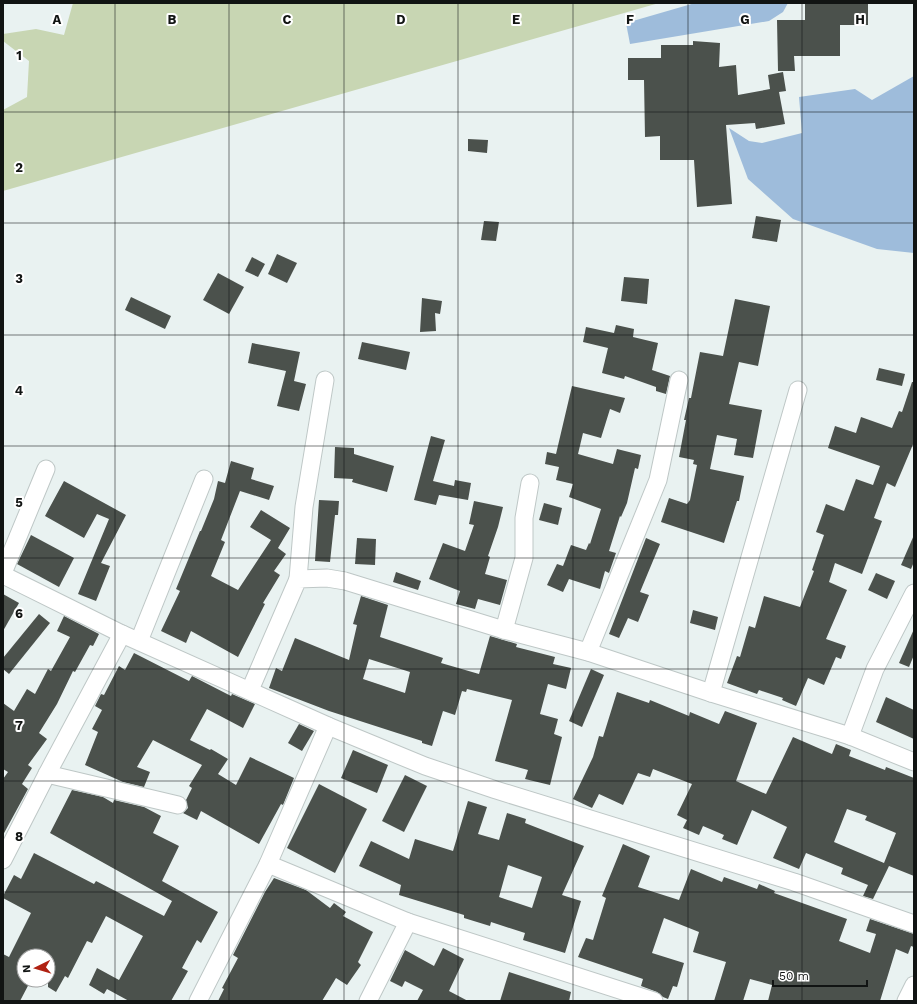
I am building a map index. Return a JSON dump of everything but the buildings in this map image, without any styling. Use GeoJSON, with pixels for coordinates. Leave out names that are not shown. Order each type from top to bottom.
{"type":"FeatureCollection","features":[{"type":"Feature","properties":{"kind":"street"},"geometry":{"type":"LineString","coordinates":[[250,690],[298,579],[304,507],[326,380]]}},
{"type":"Feature","properties":{"kind":"street"},"geometry":{"type":"LineString","coordinates":[[588,652],[658,480],[679,380]]}},
{"type":"Feature","properties":{"kind":"street"},"geometry":{"type":"LineString","coordinates":[[711,693],[798,390]]}},
{"type":"Feature","properties":{"kind":"street"},"geometry":{"type":"LineString","coordinates":[[46,469],[3,574],[122,634],[328,726],[425,766],[794,882],[914,924]]}},
{"type":"Feature","properties":{"kind":"street"},"geometry":{"type":"LineString","coordinates":[[139,641],[204,480]]}},
{"type":"Feature","properties":{"kind":"street"},"geometry":{"type":"LineString","coordinates":[[504,630],[524,558],[524,518],[530,483]]}},
{"type":"Feature","properties":{"kind":"street"},"geometry":{"type":"LineString","coordinates":[[298,579],[327,578],[345,581],[504,630],[588,652],[711,693],[850,736],[914,762]]}},
{"type":"Feature","properties":{"kind":"street"},"geometry":{"type":"LineString","coordinates":[[850,736],[875,669],[914,593]]}},
{"type":"Feature","properties":{"kind":"street"},"geometry":{"type":"LineString","coordinates":[[3,860],[122,634]]}},
{"type":"Feature","properties":{"kind":"street"},"geometry":{"type":"LineString","coordinates":[[198,1001],[268,864],[328,726]]}},
{"type":"Feature","properties":{"kind":"street"},"geometry":{"type":"LineString","coordinates":[[47,774],[178,805]]}},
{"type":"Feature","properties":{"kind":"street"},"geometry":{"type":"LineString","coordinates":[[268,864],[408,922],[654,1001]]}},
{"type":"Feature","properties":{"kind":"street"},"geometry":{"type":"LineString","coordinates":[[368,1001],[408,922]]}},
{"type":"Feature","properties":{"kind":"street"},"geometry":{"type":"LineString","coordinates":[[906,1001],[914,984]]}},
{"type":"Feature","properties":{"kind":"green space"},"geometry":{"type":"Polygon","coordinates":[[[73,3],[659,3],[3,191],[3,110],[27,97],[29,61],[3,41],[3,34],[36,29],[64,35],[73,3]]]}},
{"type":"Feature","properties":{"kind":"water"},"geometry":{"type":"Polygon","coordinates":[[[695,3],[788,3],[783,12],[769,21],[630,44],[626,23],[695,3]]]}},
{"type":"Feature","properties":{"kind":"water"},"geometry":{"type":"Polygon","coordinates":[[[914,76],[914,253],[877,249],[793,219],[748,179],[729,128],[749,141],[762,143],[802,133],[799,97],[855,89],[872,100],[914,76]]]}}]}
